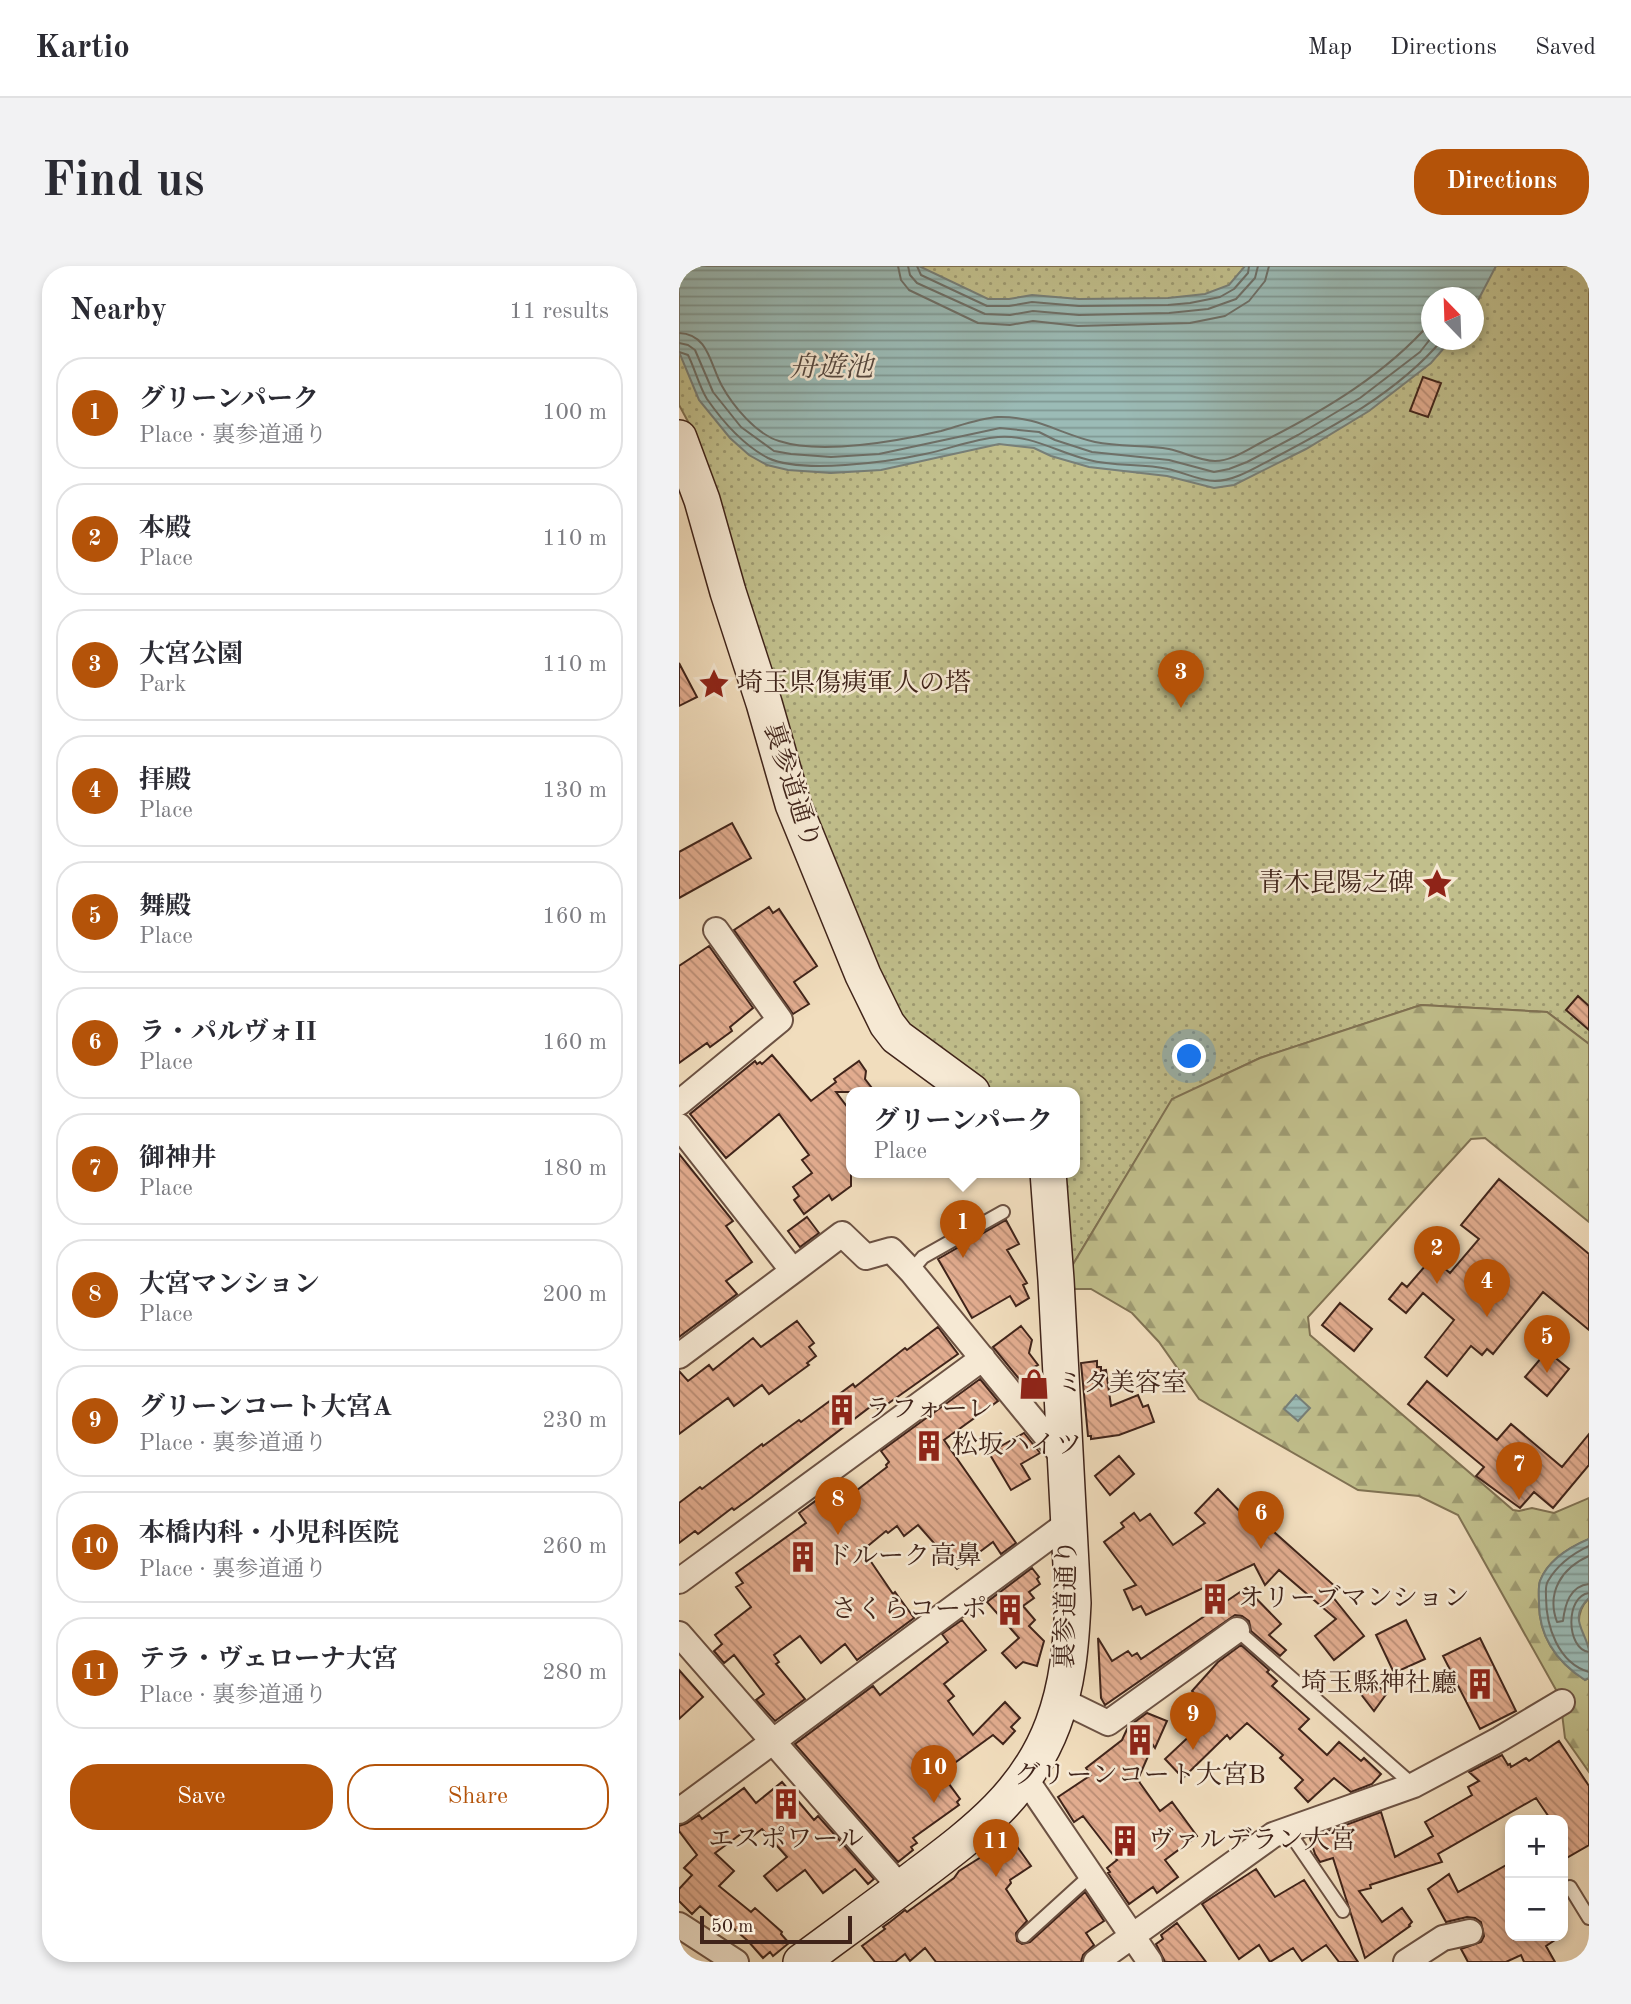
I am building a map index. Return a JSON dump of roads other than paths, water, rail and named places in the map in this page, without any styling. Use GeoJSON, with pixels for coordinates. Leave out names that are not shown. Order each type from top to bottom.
{"type":"FeatureCollection","features":[{"type":"Feature","properties":{"kind":"street","name":"裏参道通り"},"geometry":{"type":"LineString","coordinates":[[679,438],[687,489],[793,804],[863,975],[887,1024],[897,1037],[965,1087]]}},
{"type":"Feature","properties":{"kind":"street"},"geometry":{"type":"LineString","coordinates":[[679,1103],[780,1020],[716,930]]}},
{"type":"Feature","properties":{"kind":"street"},"geometry":{"type":"LineString","coordinates":[[679,1127],[793,1271]]}},
{"type":"Feature","properties":{"kind":"street","name":"裏参道通り"},"geometry":{"type":"LineString","coordinates":[[801,1962],[997,1812],[1025,1778],[1053,1726],[1071,1650],[1072,1616],[1048,1178]]}},
{"type":"Feature","properties":{"kind":"street"},"geometry":{"type":"LineString","coordinates":[[679,1356],[842,1234],[866,1257],[891,1250],[911,1270],[1064,1458]]}},
{"type":"Feature","properties":{"kind":"street"},"geometry":{"type":"LineString","coordinates":[[679,1581],[983,1358]]}},
{"type":"Feature","properties":{"kind":"street"},"geometry":{"type":"LineString","coordinates":[[679,1811],[1068,1522]]}},
{"type":"Feature","properties":{"kind":"street"},"geometry":{"type":"LineString","coordinates":[[1061,1700],[1108,1723],[1237,1630]]}},
{"type":"Feature","properties":{"kind":"street"},"geometry":{"type":"LineString","coordinates":[[679,1634],[901,1888]]}},
{"type":"Feature","properties":{"kind":"street"},"geometry":{"type":"LineString","coordinates":[[1096,1962],[1273,1835],[1413,1785],[1500,1739],[1562,1702]]}},
{"type":"Feature","properties":{"kind":"street"},"geometry":{"type":"LineString","coordinates":[[1025,1778],[1150,1962]]}},
{"type":"Feature","properties":{"kind":"street"},"geometry":{"type":"LineString","coordinates":[[679,1925],[736,1962]]}},
{"type":"Feature","properties":{"kind":"street"},"geometry":{"type":"LineString","coordinates":[[1406,1962],[1443,1938],[1469,1932]]}},
{"type":"Feature","properties":{"kind":"lane"},"geometry":{"type":"LineString","coordinates":[[911,1270],[923,1256],[1003,1212]]}},
{"type":"Feature","properties":{"kind":"lane"},"geometry":{"type":"LineString","coordinates":[[1237,1630],[1413,1785]]}},
{"type":"Feature","properties":{"kind":"lane"},"geometry":{"type":"LineString","coordinates":[[1287,1829],[1343,1911]]}},
{"type":"Feature","properties":{"kind":"lane"},"geometry":{"type":"LineString","coordinates":[[1024,1936],[1091,1875]]}},
{"type":"Feature","properties":{"kind":"lane"},"geometry":{"type":"LineString","coordinates":[[1570,1887],[1589,1918]]}},
{"type":"Feature","properties":{"kind":"water","name":"舟遊池"},"geometry":{"type":"Polygon","coordinates":[[[679,266],[919,266],[988,299],[1032,295],[1079,299],[1168,298],[1205,294],[1229,285],[1245,266],[1496,266],[1484,289],[1421,287],[1421,350],[1442,350],[1431,363],[1369,411],[1306,449],[1234,485],[1214,488],[1167,476],[1089,467],[1034,448],[999,444],[881,470],[831,473],[788,470],[767,465],[749,455],[730,438],[699,400],[679,352],[679,266]]]}},
{"type":"Feature","properties":{"kind":"water"},"geometry":{"type":"Polygon","coordinates":[[[1296,1395],[1310,1408],[1298,1421],[1284,1409],[1296,1395]]]}},
{"type":"Feature","properties":{"kind":"water"},"geometry":{"type":"Polygon","coordinates":[[[1589,1539],[1589,1598],[1583,1605],[1579,1618],[1589,1650],[1589,1678],[1585,1680],[1558,1657],[1546,1638],[1540,1615],[1539,1589],[1544,1573],[1554,1561],[1567,1550],[1589,1539]]]}},
{"type":"Feature","properties":{"kind":"place","name":"埼玉県傷痍軍人の塔"},"geometry":{"type":"Point","coordinates":[714,684]}},
{"type":"Feature","properties":{"kind":"place","name":"大宮公園"},"geometry":{"type":"Point","coordinates":[1181,708]}},
{"type":"Feature","properties":{"kind":"place","name":"青木昆陽之碑"},"geometry":{"type":"Point","coordinates":[1437,884]}},
{"type":"Feature","properties":{"kind":"place","name":"グリーンパーク"},"geometry":{"type":"Point","coordinates":[963,1258]}},
{"type":"Feature","properties":{"kind":"place","name":"本殿"},"geometry":{"type":"Point","coordinates":[1437,1284]}},
{"type":"Feature","properties":{"kind":"place","name":"拝殿"},"geometry":{"type":"Point","coordinates":[1487,1317]}},
{"type":"Feature","properties":{"kind":"place","name":"舞殿"},"geometry":{"type":"Point","coordinates":[1547,1373]}},
{"type":"Feature","properties":{"kind":"place","name":"ミタ美容室"},"geometry":{"type":"Point","coordinates":[1034,1384]}},
{"type":"Feature","properties":{"kind":"place","name":"ラフォーレ"},"geometry":{"type":"Point","coordinates":[842,1410]}},
{"type":"Feature","properties":{"kind":"place","name":"松坂ハイツ"},"geometry":{"type":"Point","coordinates":[929,1446]}},
{"type":"Feature","properties":{"kind":"place","name":"御神井"},"geometry":{"type":"Point","coordinates":[1519,1500]}},
{"type":"Feature","properties":{"kind":"place","name":"大宮マンション"},"geometry":{"type":"Point","coordinates":[838,1535]}},
{"type":"Feature","properties":{"kind":"place","name":"ラ・パルヴォII"},"geometry":{"type":"Point","coordinates":[1261,1549]}},
{"type":"Feature","properties":{"kind":"place","name":"ドルーク高鼻"},"geometry":{"type":"Point","coordinates":[803,1557]}},
{"type":"Feature","properties":{"kind":"place","name":"オリーブマンション"},"geometry":{"type":"Point","coordinates":[1215,1599]}},
{"type":"Feature","properties":{"kind":"place","name":"さくらコーポ"},"geometry":{"type":"Point","coordinates":[1010,1610]}},
{"type":"Feature","properties":{"kind":"place","name":"埼玉縣神社廳"},"geometry":{"type":"Point","coordinates":[1480,1684]}},
{"type":"Feature","properties":{"kind":"place","name":"グリーンコート大宮B"},"geometry":{"type":"Point","coordinates":[1140,1740]}},
{"type":"Feature","properties":{"kind":"place","name":"グリーンコート大宮A"},"geometry":{"type":"Point","coordinates":[1193,1750]}},
{"type":"Feature","properties":{"kind":"place","name":"本橋内科・小児科医院"},"geometry":{"type":"Point","coordinates":[934,1803]}},
{"type":"Feature","properties":{"kind":"place","name":"エスポワール"},"geometry":{"type":"Point","coordinates":[786,1804]}},
{"type":"Feature","properties":{"kind":"place","name":"ヴァルデラン大宮"},"geometry":{"type":"Point","coordinates":[1125,1841]}},
{"type":"Feature","properties":{"kind":"place","name":"テラ・ヴェローナ大宮"},"geometry":{"type":"Point","coordinates":[996,1877]}}]}
